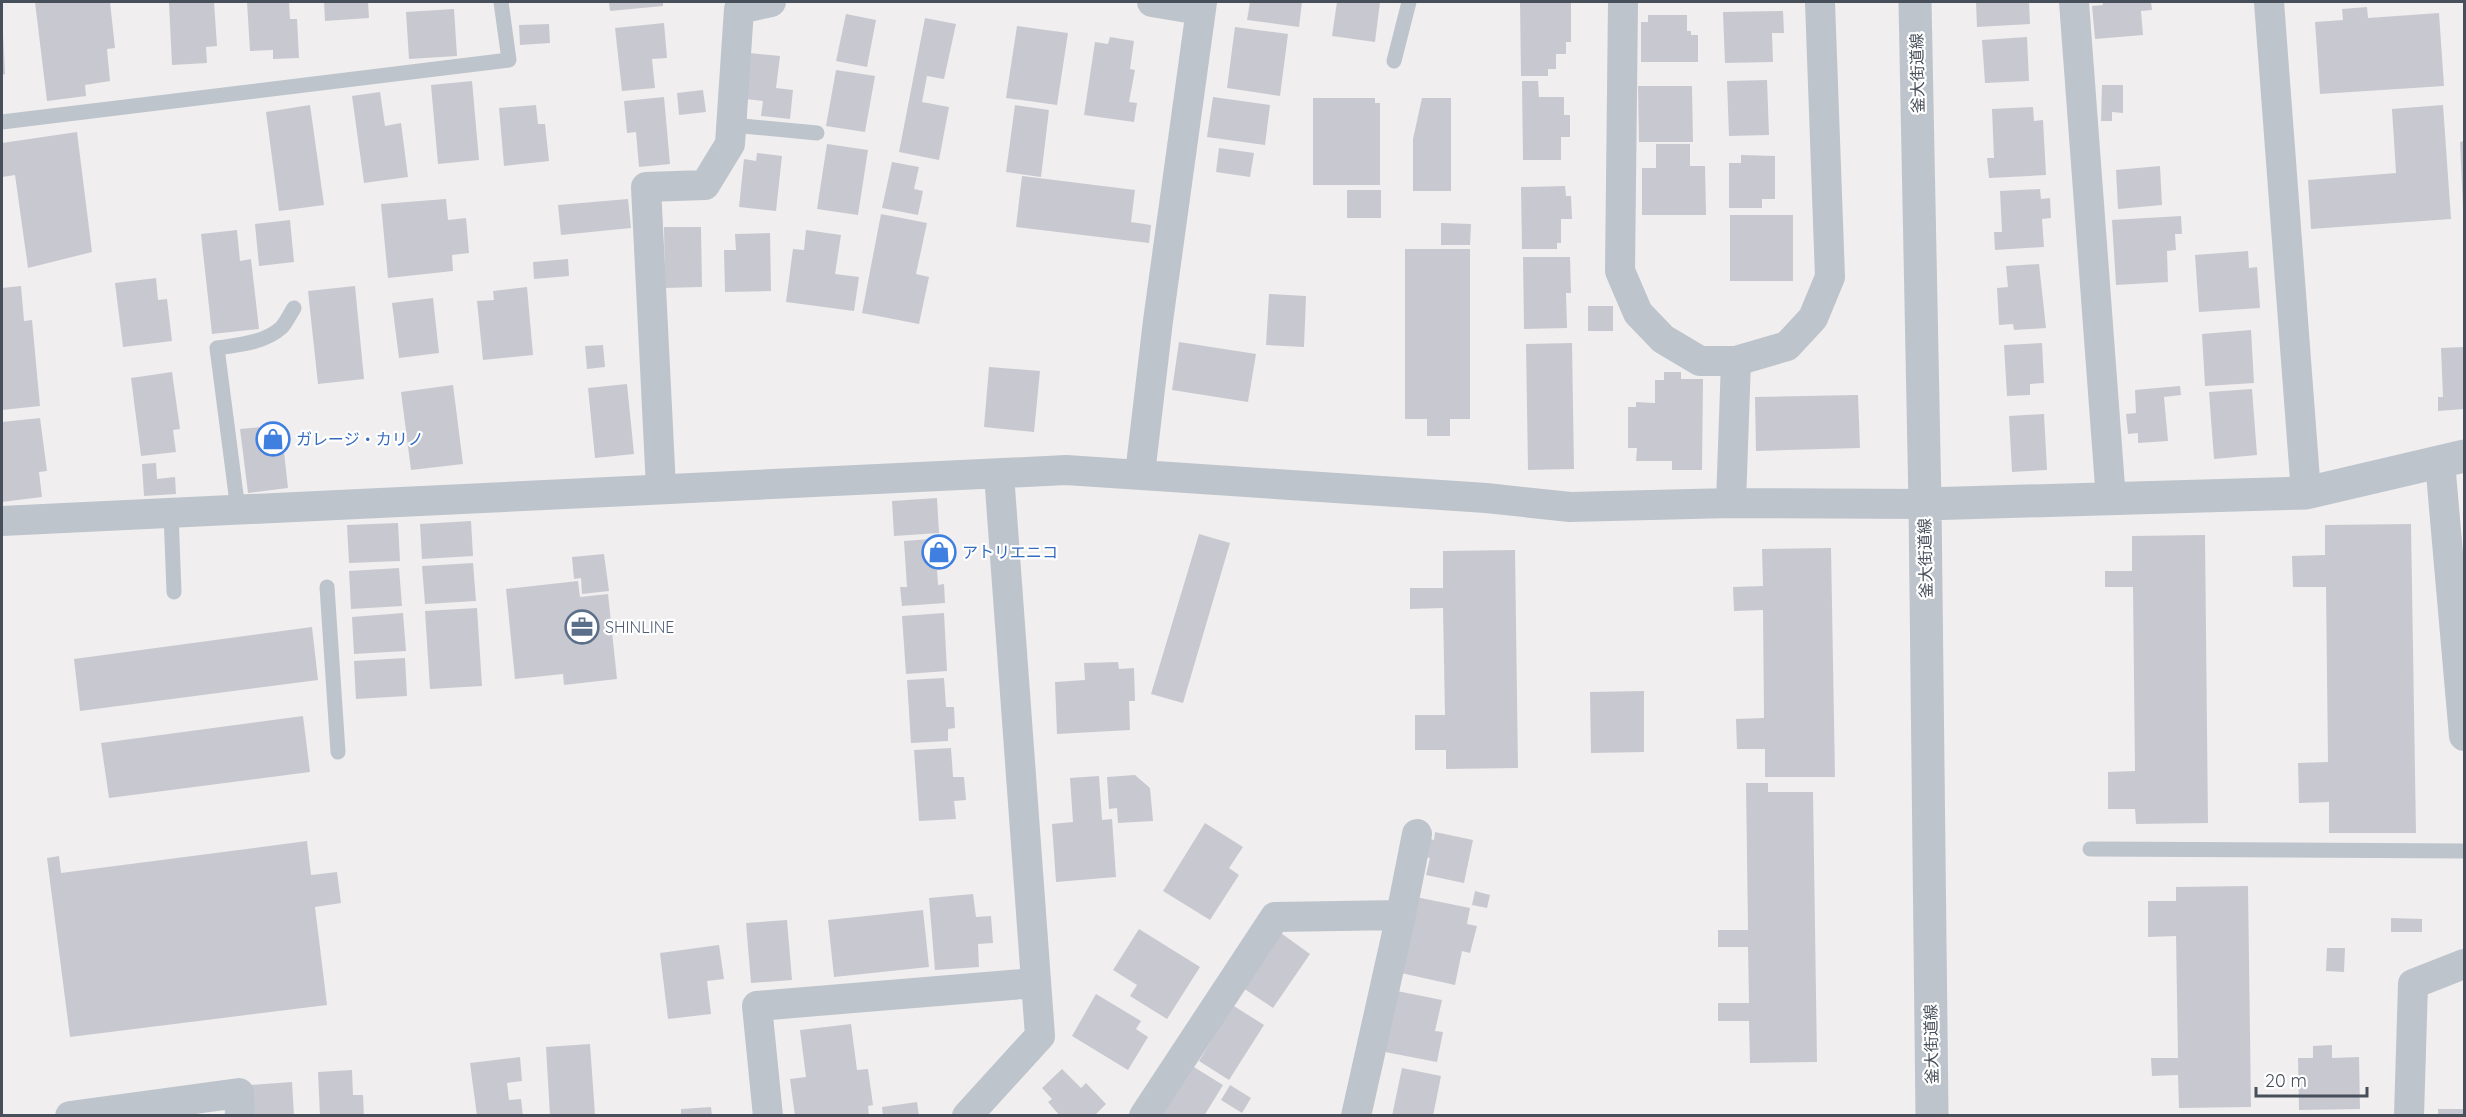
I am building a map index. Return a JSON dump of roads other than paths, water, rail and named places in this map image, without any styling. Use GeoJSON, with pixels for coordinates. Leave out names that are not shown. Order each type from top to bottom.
{"type":"FeatureCollection","features":[{"type":"Feature","properties":{"kind":"street"},"geometry":{"type":"LineString","coordinates":[[661,488],[646,188],[705,184],[730,144],[740,9],[771,2]]}},
{"type":"Feature","properties":{"kind":"street"},"geometry":{"type":"LineString","coordinates":[[1140,474],[1158,321],[1201,6],[1152,2]]}},
{"type":"Feature","properties":{"kind":"street"},"geometry":{"type":"LineString","coordinates":[[1623,2],[1620,272],[1638,312],[1663,339],[1700,361],[1736,361],[1787,346],[1813,318],[1830,277],[1820,2]]}},
{"type":"Feature","properties":{"kind":"street","name":"釜大街道線"},"geometry":{"type":"LineString","coordinates":[[1915,2],[1925,504],[1932,1116]]}},
{"type":"Feature","properties":{"kind":"street"},"geometry":{"type":"LineString","coordinates":[[2074,2],[2111,500]]}},
{"type":"Feature","properties":{"kind":"street"},"geometry":{"type":"LineString","coordinates":[[2269,2],[2306,493]]}},
{"type":"Feature","properties":{"kind":"street"},"geometry":{"type":"LineString","coordinates":[[1731,503],[1736,361]]}},
{"type":"Feature","properties":{"kind":"street"},"geometry":{"type":"LineString","coordinates":[[2,521],[1066,470],[1486,498],[1570,507],[1731,503],[1925,504],[2111,500],[2306,493],[2452,459],[2464,736]]}},
{"type":"Feature","properties":{"kind":"street"},"geometry":{"type":"LineString","coordinates":[[968,1116],[1040,1036],[999,474]]}},
{"type":"Feature","properties":{"kind":"street"},"geometry":{"type":"LineString","coordinates":[[1356,1116],[1417,834]]}},
{"type":"Feature","properties":{"kind":"street"},"geometry":{"type":"LineString","coordinates":[[1144,1116],[1275,918],[1401,915]]}},
{"type":"Feature","properties":{"kind":"street"},"geometry":{"type":"LineString","coordinates":[[2409,1116],[2413,984],[2464,964]]}},
{"type":"Feature","properties":{"kind":"street"},"geometry":{"type":"LineString","coordinates":[[768,1116],[757,1006],[1035,983]]}},
{"type":"Feature","properties":{"kind":"street"},"geometry":{"type":"LineString","coordinates":[[70,1116],[133,1111],[239,1093],[240,1116]]}},
{"type":"Feature","properties":{"kind":"lane"},"geometry":{"type":"LineString","coordinates":[[2,122],[509,60],[501,2]]}},
{"type":"Feature","properties":{"kind":"lane"},"geometry":{"type":"LineString","coordinates":[[1394,61],[1409,2]]}},
{"type":"Feature","properties":{"kind":"lane"},"geometry":{"type":"LineString","coordinates":[[732,125],[818,133]]}},
{"type":"Feature","properties":{"kind":"lane"},"geometry":{"type":"LineString","coordinates":[[238,510],[217,348],[247,344],[269,336],[282,327],[294,308]]}},
{"type":"Feature","properties":{"kind":"lane"},"geometry":{"type":"LineString","coordinates":[[171,513],[174,592]]}},
{"type":"Feature","properties":{"kind":"lane"},"geometry":{"type":"LineString","coordinates":[[327,587],[338,752]]}},
{"type":"Feature","properties":{"kind":"lane"},"geometry":{"type":"LineString","coordinates":[[2090,849],[2464,851]]}},
{"type":"Feature","properties":{"kind":"place","name":"ガレージ・カリノ"},"geometry":{"type":"Point","coordinates":[273,439]}},
{"type":"Feature","properties":{"kind":"place","name":"アトリエニコ"},"geometry":{"type":"Point","coordinates":[939,552]}},
{"type":"Feature","properties":{"kind":"place","name":"SHINLINE"},"geometry":{"type":"Point","coordinates":[582,627]}}]}
